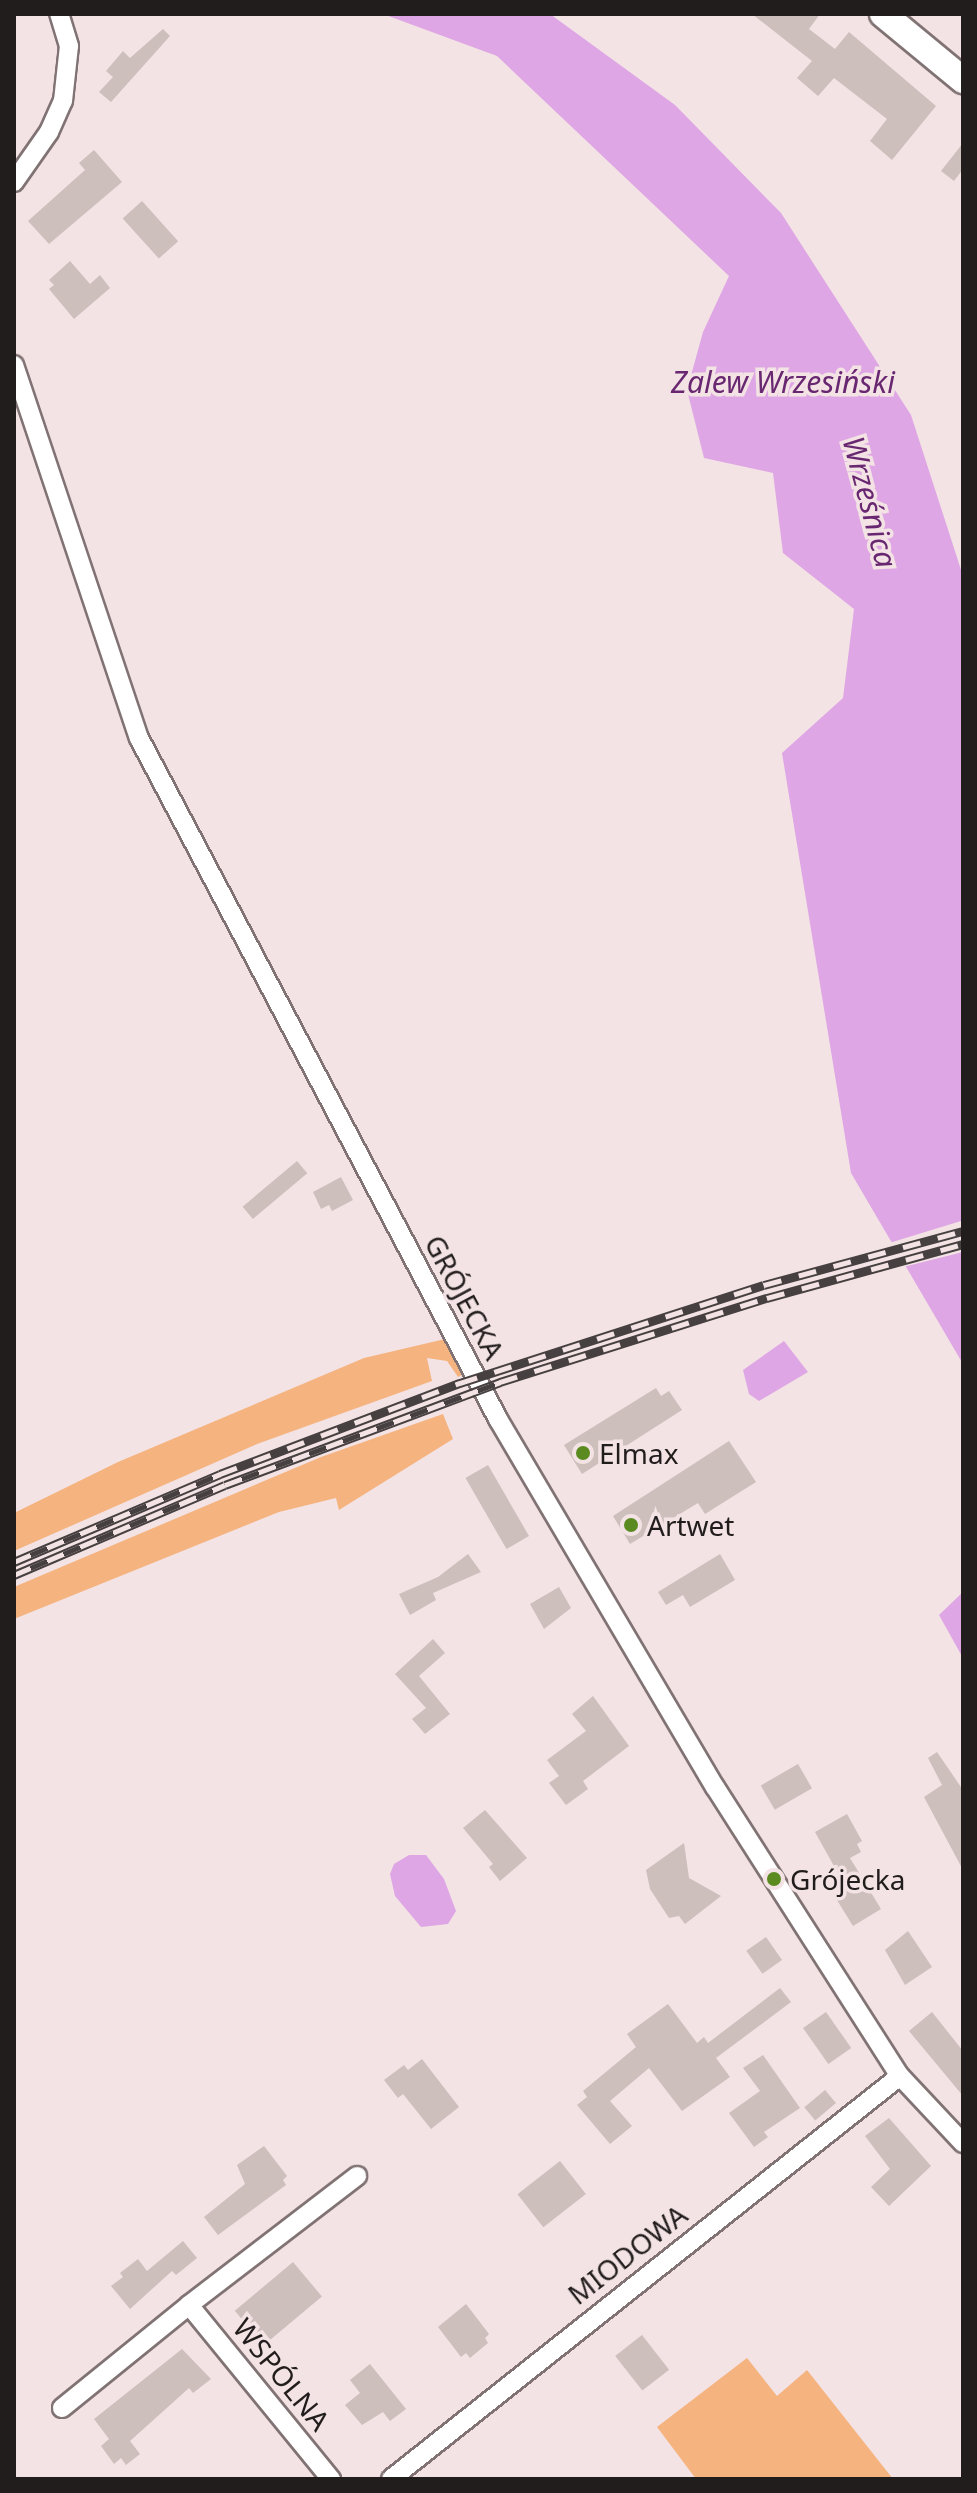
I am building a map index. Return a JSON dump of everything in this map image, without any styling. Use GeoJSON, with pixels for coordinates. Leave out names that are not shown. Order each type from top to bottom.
{"type":"FeatureCollection","features":[{"type":"Feature","properties":{"kind":"street"},"geometry":{"type":"LineString","coordinates":[[14,182],[49,132],[63,101],[69,46],[59,14]]}},
{"type":"Feature","properties":{"kind":"street"},"geometry":{"type":"LineString","coordinates":[[883,14],[963,80]]}},
{"type":"Feature","properties":{"kind":"street","name":"GRÓJECKA"},"geometry":{"type":"LineString","coordinates":[[14,365],[139,738],[498,1419],[715,1787],[900,2076],[963,2143]]}},
{"type":"Feature","properties":{"kind":"street","name":"MIODOWA"},"geometry":{"type":"LineString","coordinates":[[391,2479],[900,2076]]}},
{"type":"Feature","properties":{"kind":"street"},"geometry":{"type":"LineString","coordinates":[[62,2408],[189,2305],[357,2176]]}},
{"type":"Feature","properties":{"kind":"street","name":"WSPÓLNA"},"geometry":{"type":"LineString","coordinates":[[189,2305],[331,2479]]}},
{"type":"Feature","properties":{"kind":"shaded area"},"geometry":{"type":"Polygon","coordinates":[[[445,1339],[464,1374],[458,1377],[447,1361],[427,1358],[432,1381],[257,1444],[14,1551],[14,1513],[118,1462],[364,1358],[445,1339]]]}},
{"type":"Feature","properties":{"kind":"shaded area"},"geometry":{"type":"Polygon","coordinates":[[[443,1414],[453,1439],[339,1510],[336,1498],[279,1512],[14,1619],[14,1587],[321,1457],[443,1414]]]}},
{"type":"Feature","properties":{"kind":"shaded area"},"geometry":{"type":"Polygon","coordinates":[[[747,2358],[777,2396],[807,2370],[893,2479],[696,2479],[657,2427],[747,2358]]]}},
{"type":"Feature","properties":{"kind":"water","name":"Zalew Wrzesiński"},"geometry":{"type":"Polygon","coordinates":[[[383,14],[550,14],[675,105],[781,213],[911,415],[963,576],[963,1364],[851,1173],[782,753],[843,698],[854,609],[783,553],[773,473],[704,458],[687,390],[703,332],[729,276],[497,56],[383,14]]]}},
{"type":"Feature","properties":{"kind":"water"},"geometry":{"type":"Polygon","coordinates":[[[784,1341],[808,1372],[759,1401],[749,1394],[743,1370],[784,1341]]]}},
{"type":"Feature","properties":{"kind":"water"},"geometry":{"type":"Polygon","coordinates":[[[963,1592],[963,1658],[939,1615],[963,1592]]]}},
{"type":"Feature","properties":{"kind":"water"},"geometry":{"type":"Polygon","coordinates":[[[409,1855],[426,1855],[444,1879],[456,1911],[448,1924],[421,1927],[395,1896],[390,1874],[394,1864],[409,1855]]]}},
{"type":"Feature","properties":{"kind":"pier"},"geometry":{"type":"Polygon","coordinates":[[[961,1221],[963,1252],[899,1268],[886,1244],[961,1221]]]}},
{"type":"Feature","properties":{"kind":"building"},"geometry":{"type":"Polygon","coordinates":[[[752,14],[820,14],[809,29],[835,49],[849,32],[936,106],[892,160],[870,141],[887,119],[834,78],[818,96],[797,78],[812,61],[752,14]]]}},
{"type":"Feature","properties":{"kind":"building"},"geometry":{"type":"Polygon","coordinates":[[[163,29],[170,36],[111,102],[99,92],[113,77],[106,71],[123,51],[130,58],[163,29]]]}},
{"type":"Feature","properties":{"kind":"building"},"geometry":{"type":"Polygon","coordinates":[[[963,143],[963,169],[954,181],[941,171],[963,143]]]}},
{"type":"Feature","properties":{"kind":"building"},"geometry":{"type":"Polygon","coordinates":[[[94,150],[122,182],[49,244],[28,221],[85,170],[79,163],[94,150]]]}},
{"type":"Feature","properties":{"kind":"building"},"geometry":{"type":"Polygon","coordinates":[[[142,201],[178,241],[159,259],[123,218],[142,201]]]}},
{"type":"Feature","properties":{"kind":"building"},"geometry":{"type":"Polygon","coordinates":[[[70,261],[90,284],[100,275],[110,288],[74,319],[49,289],[54,285],[49,280],[70,261]]]}},
{"type":"Feature","properties":{"kind":"building"},"geometry":{"type":"Polygon","coordinates":[[[297,1161],[307,1173],[253,1219],[243,1207],[297,1161]]]}},
{"type":"Feature","properties":{"kind":"building"},"geometry":{"type":"Polygon","coordinates":[[[341,1177],[353,1200],[332,1211],[329,1205],[321,1209],[313,1192],[341,1177]]]}},
{"type":"Feature","properties":{"kind":"building"},"geometry":{"type":"Polygon","coordinates":[[[656,1388],[661,1396],[669,1391],[682,1410],[582,1474],[564,1445],[656,1388]]]}},
{"type":"Feature","properties":{"kind":"building"},"geometry":{"type":"Polygon","coordinates":[[[729,1441],[756,1482],[705,1514],[698,1503],[630,1544],[613,1516],[729,1441]]]}},
{"type":"Feature","properties":{"kind":"building"},"geometry":{"type":"Polygon","coordinates":[[[488,1465],[529,1536],[506,1549],[465,1478],[488,1465]]]}},
{"type":"Feature","properties":{"kind":"building"},"geometry":{"type":"Polygon","coordinates":[[[468,1554],[481,1572],[433,1593],[436,1600],[410,1615],[399,1594],[438,1577],[468,1554]]]}},
{"type":"Feature","properties":{"kind":"building"},"geometry":{"type":"Polygon","coordinates":[[[720,1554],[735,1580],[690,1607],[683,1595],[666,1605],[658,1592],[720,1554]]]}},
{"type":"Feature","properties":{"kind":"building"},"geometry":{"type":"Polygon","coordinates":[[[559,1587],[571,1608],[544,1629],[530,1604],[559,1587]]]}},
{"type":"Feature","properties":{"kind":"building"},"geometry":{"type":"Polygon","coordinates":[[[433,1639],[445,1653],[419,1676],[450,1714],[425,1734],[412,1719],[426,1708],[395,1674],[433,1639]]]}},
{"type":"Feature","properties":{"kind":"building"},"geometry":{"type":"Polygon","coordinates":[[[593,1696],[629,1746],[583,1781],[588,1789],[566,1805],[549,1783],[559,1776],[547,1760],[586,1731],[572,1714],[593,1696]]]}},
{"type":"Feature","properties":{"kind":"building"},"geometry":{"type":"Polygon","coordinates":[[[937,1752],[963,1790],[963,1870],[924,1797],[942,1785],[928,1758],[937,1752]]]}},
{"type":"Feature","properties":{"kind":"building"},"geometry":{"type":"Polygon","coordinates":[[[798,1764],[812,1788],[775,1810],[761,1786],[798,1764]]]}},
{"type":"Feature","properties":{"kind":"building"},"geometry":{"type":"Polygon","coordinates":[[[485,1810],[527,1858],[500,1881],[489,1867],[493,1864],[463,1828],[485,1810]]]}},
{"type":"Feature","properties":{"kind":"building"},"geometry":{"type":"Polygon","coordinates":[[[847,1814],[862,1841],[857,1844],[861,1852],[850,1858],[881,1909],[853,1926],[832,1892],[844,1884],[815,1832],[847,1814]]]}},
{"type":"Feature","properties":{"kind":"building"},"geometry":{"type":"Polygon","coordinates":[[[684,1843],[689,1878],[721,1896],[685,1924],[679,1916],[669,1918],[650,1889],[646,1870],[684,1843]]]}},
{"type":"Feature","properties":{"kind":"building"},"geometry":{"type":"Polygon","coordinates":[[[908,1931],[932,1967],[905,1985],[885,1950],[908,1931]]]}},
{"type":"Feature","properties":{"kind":"building"},"geometry":{"type":"Polygon","coordinates":[[[766,1937],[782,1960],[762,1974],[746,1951],[766,1937]]]}},
{"type":"Feature","properties":{"kind":"building"},"geometry":{"type":"Polygon","coordinates":[[[780,1988],[791,2002],[716,2058],[730,2077],[682,2111],[649,2068],[610,2101],[632,2126],[610,2144],[577,2105],[587,2097],[583,2091],[636,2047],[627,2034],[668,2004],[697,2043],[704,2037],[708,2043],[780,1988]]]}},
{"type":"Feature","properties":{"kind":"building"},"geometry":{"type":"Polygon","coordinates":[[[826,2012],[851,2048],[828,2064],[803,2028],[826,2012]]]}},
{"type":"Feature","properties":{"kind":"building"},"geometry":{"type":"Polygon","coordinates":[[[932,2012],[963,2051],[963,2096],[909,2031],[932,2012]]]}},
{"type":"Feature","properties":{"kind":"building"},"geometry":{"type":"Polygon","coordinates":[[[763,2055],[800,2108],[764,2132],[768,2137],[754,2147],[729,2113],[760,2091],[743,2068],[763,2055]]]}},
{"type":"Feature","properties":{"kind":"building"},"geometry":{"type":"Polygon","coordinates":[[[422,2059],[459,2107],[431,2129],[403,2094],[398,2098],[384,2080],[404,2065],[408,2070],[422,2059]]]}},
{"type":"Feature","properties":{"kind":"building"},"geometry":{"type":"Polygon","coordinates":[[[825,2090],[836,2103],[815,2120],[804,2107],[825,2090]]]}},
{"type":"Feature","properties":{"kind":"building"},"geometry":{"type":"Polygon","coordinates":[[[889,2118],[931,2166],[889,2206],[871,2187],[890,2169],[865,2136],[889,2118]]]}},
{"type":"Feature","properties":{"kind":"building"},"geometry":{"type":"Polygon","coordinates":[[[264,2146],[287,2176],[283,2180],[286,2185],[218,2235],[204,2217],[245,2184],[237,2165],[264,2146]]]}},
{"type":"Feature","properties":{"kind":"building"},"geometry":{"type":"Polygon","coordinates":[[[560,2161],[586,2194],[543,2227],[517,2194],[560,2161]]]}},
{"type":"Feature","properties":{"kind":"building"},"geometry":{"type":"Polygon","coordinates":[[[183,2241],[197,2258],[176,2275],[172,2271],[130,2309],[111,2286],[123,2277],[120,2273],[138,2259],[147,2271],[183,2241]]]}},
{"type":"Feature","properties":{"kind":"building"},"geometry":{"type":"Polygon","coordinates":[[[293,2262],[322,2296],[264,2345],[235,2311],[293,2262]]]}},
{"type":"Feature","properties":{"kind":"building"},"geometry":{"type":"Polygon","coordinates":[[[466,2304],[489,2334],[485,2338],[488,2343],[470,2358],[466,2353],[461,2357],[438,2327],[466,2304]]]}},
{"type":"Feature","properties":{"kind":"building"},"geometry":{"type":"Polygon","coordinates":[[[642,2335],[669,2370],[642,2391],[615,2356],[642,2335]]]}},
{"type":"Feature","properties":{"kind":"building"},"geometry":{"type":"Polygon","coordinates":[[[182,2349],[211,2379],[193,2393],[189,2388],[130,2441],[140,2454],[126,2465],[121,2458],[114,2464],[101,2446],[109,2439],[94,2419],[182,2349]]]}},
{"type":"Feature","properties":{"kind":"building"},"geometry":{"type":"Polygon","coordinates":[[[370,2364],[406,2409],[390,2421],[383,2412],[362,2425],[345,2405],[360,2393],[350,2380],[370,2364]]]}},
{"type":"Feature","properties":{"kind":"railway"},"geometry":{"type":"LineString","coordinates":[[14,1562],[220,1474],[460,1383],[764,1285],[963,1231]]}},
{"type":"Feature","properties":{"kind":"railway"},"geometry":{"type":"LineString","coordinates":[[14,1575],[225,1485],[500,1382],[767,1298],[963,1244]]}},
{"type":"Feature","properties":{"kind":"place","name":"Elmax"},"geometry":{"type":"Point","coordinates":[583,1453]}},
{"type":"Feature","properties":{"kind":"place","name":"Artwet"},"geometry":{"type":"Point","coordinates":[631,1525]}},
{"type":"Feature","properties":{"kind":"place","name":"Grójecka"},"geometry":{"type":"Point","coordinates":[774,1879]}},
{"type":"Feature","properties":{"kind":"water label","name":"Wrześnica"},"geometry":{"type":"Point","coordinates":[870,502]}}]}
